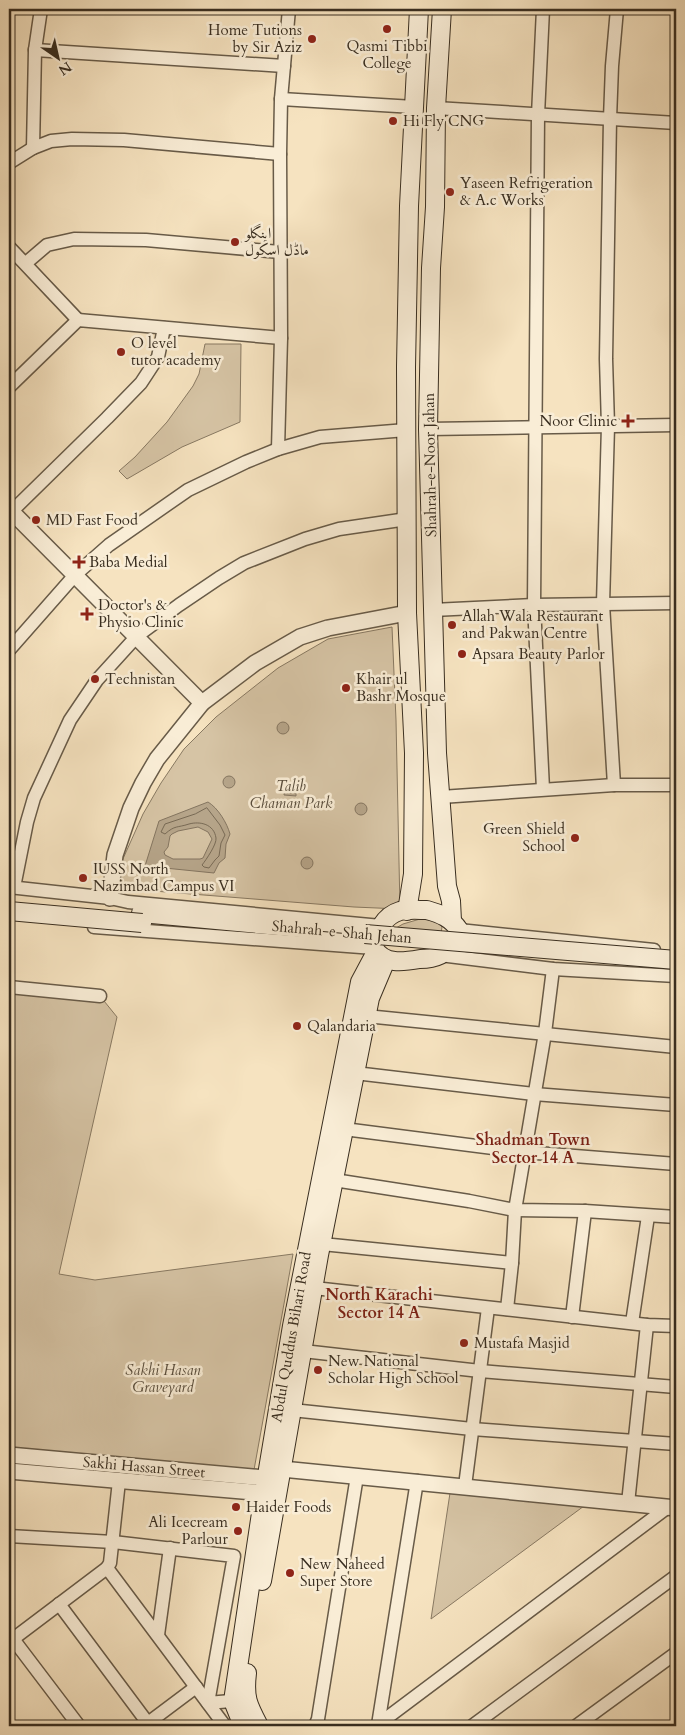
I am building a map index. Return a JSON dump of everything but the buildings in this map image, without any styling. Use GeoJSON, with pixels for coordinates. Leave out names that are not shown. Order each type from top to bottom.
{"type":"FeatureCollection","features":[{"type":"Feature","properties":{"kind":"main road","name":"Shahrah-e-Noor Jahan"},"geometry":{"type":"LineString","coordinates":[[406,911],[413,874],[414,753],[408,613],[406,367],[409,206],[419,9]]}},
{"type":"Feature","properties":{"kind":"main road","name":"Shahrah-e-Noor Jahan"},"geometry":{"type":"LineString","coordinates":[[442,9],[436,108],[428,429],[437,753],[447,886],[456,925]]}},
{"type":"Feature","properties":{"kind":"main road"},"geometry":{"type":"LineString","coordinates":[[409,206],[435,207]]}},
{"type":"Feature","properties":{"kind":"main road"},"geometry":{"type":"LineString","coordinates":[[406,367],[429,367]]}},
{"type":"Feature","properties":{"kind":"main road"},"geometry":{"type":"LineString","coordinates":[[414,753],[437,753]]}},
{"type":"Feature","properties":{"kind":"main road","name":"Shahrah-e-Shah Jehan"},"geometry":{"type":"LineString","coordinates":[[10,891],[250,924],[676,960]]}},
{"type":"Feature","properties":{"kind":"main road"},"geometry":{"type":"LineString","coordinates":[[427,910],[439,913],[456,925],[458,940],[440,955],[427,959],[402,962],[379,953],[376,936],[381,926],[399,912],[406,911],[427,910]]}},
{"type":"Feature","properties":{"kind":"main road","name":"Shahrah-e-Shah Jehan"},"geometry":{"type":"LineString","coordinates":[[9,911],[376,946],[676,970]]}},
{"type":"Feature","properties":{"kind":"main road","name":"Abdul Quddus Bihari Road"},"geometry":{"type":"LineString","coordinates":[[274,1483],[292,1410],[334,1180],[379,953]]}},
{"type":"Feature","properties":{"kind":"main road","name":"Abdul Quddus Bihari Road"},"geometry":{"type":"LineString","coordinates":[[240,1700],[274,1483],[292,1326],[360,982],[379,953]]}},
{"type":"Feature","properties":{"kind":"main road"},"geometry":{"type":"LineString","coordinates":[[240,1700],[243,1726]]}},
{"type":"Feature","properties":{"kind":"main road"},"geometry":{"type":"LineString","coordinates":[[240,1700],[250,1709],[259,1726]]}},
{"type":"Feature","properties":{"kind":"street"},"geometry":{"type":"LineString","coordinates":[[33,148],[35,50],[41,9]]}},
{"type":"Feature","properties":{"kind":"street"},"geometry":{"type":"LineString","coordinates":[[278,449],[281,338],[281,99],[289,9]]}},
{"type":"Feature","properties":{"kind":"street"},"geometry":{"type":"LineString","coordinates":[[542,9],[538,115],[534,605],[543,789]]}},
{"type":"Feature","properties":{"kind":"street"},"geometry":{"type":"LineString","coordinates":[[614,784],[603,604],[608,426],[606,359],[610,119],[617,9]]}},
{"type":"Feature","properties":{"kind":"street"},"geometry":{"type":"LineString","coordinates":[[35,50],[284,66]]}},
{"type":"Feature","properties":{"kind":"street"},"geometry":{"type":"LineString","coordinates":[[281,99],[414,107]]}},
{"type":"Feature","properties":{"kind":"street"},"geometry":{"type":"LineString","coordinates":[[436,108],[676,123]]}},
{"type":"Feature","properties":{"kind":"street"},"geometry":{"type":"LineString","coordinates":[[9,162],[33,148],[51,141],[65,140],[124,140],[280,154]]}},
{"type":"Feature","properties":{"kind":"street"},"geometry":{"type":"LineString","coordinates":[[26,263],[46,245],[74,239],[146,240],[280,252]]}},
{"type":"Feature","properties":{"kind":"street"},"geometry":{"type":"LineString","coordinates":[[9,247],[78,320],[281,338]]}},
{"type":"Feature","properties":{"kind":"street"},"geometry":{"type":"LineString","coordinates":[[11,381],[78,320]]}},
{"type":"Feature","properties":{"kind":"street"},"geometry":{"type":"LineString","coordinates":[[164,328],[158,357],[141,383],[108,418],[10,511],[202,703]]}},
{"type":"Feature","properties":{"kind":"street"},"geometry":{"type":"LineString","coordinates":[[428,429],[676,425]]}},
{"type":"Feature","properties":{"kind":"street"},"geometry":{"type":"LineString","coordinates":[[9,649],[75,575],[109,545],[188,490],[278,449],[320,437],[406,430]]}},
{"type":"Feature","properties":{"kind":"street"},"geometry":{"type":"LineString","coordinates":[[381,926],[128,902],[110,898],[10,891],[34,798],[70,720],[97,680],[136,636],[179,605],[244,563],[305,539],[339,530],[407,519]]}},
{"type":"Feature","properties":{"kind":"street"},"geometry":{"type":"LineString","coordinates":[[432,610],[534,605],[676,603]]}},
{"type":"Feature","properties":{"kind":"street"},"geometry":{"type":"LineString","coordinates":[[110,898],[115,855],[135,799],[157,759],[202,703],[254,663],[300,637],[328,628],[408,613]]}},
{"type":"Feature","properties":{"kind":"street"},"geometry":{"type":"LineString","coordinates":[[441,797],[614,784],[676,785]]}},
{"type":"Feature","properties":{"kind":"street"},"geometry":{"type":"LineString","coordinates":[[125,930],[128,902]]}},
{"type":"Feature","properties":{"kind":"street"},"geometry":{"type":"LineString","coordinates":[[9,919],[379,953]]}},
{"type":"Feature","properties":{"kind":"street"},"geometry":{"type":"LineString","coordinates":[[456,925],[676,952]]}},
{"type":"Feature","properties":{"kind":"street"},"geometry":{"type":"LineString","coordinates":[[440,955],[554,969],[676,976]]}},
{"type":"Feature","properties":{"kind":"street"},"geometry":{"type":"LineString","coordinates":[[507,1309],[515,1210],[554,969]]}},
{"type":"Feature","properties":{"kind":"street"},"geometry":{"type":"LineString","coordinates":[[9,987],[100,996]]}},
{"type":"Feature","properties":{"kind":"street"},"geometry":{"type":"LineString","coordinates":[[366,1016],[676,1047]]}},
{"type":"Feature","properties":{"kind":"street"},"geometry":{"type":"LineString","coordinates":[[355,1073],[534,1094],[676,1106]]}},
{"type":"Feature","properties":{"kind":"street"},"geometry":{"type":"LineString","coordinates":[[344,1129],[524,1152],[676,1164]]}},
{"type":"Feature","properties":{"kind":"street"},"geometry":{"type":"LineString","coordinates":[[334,1180],[515,1210],[585,1211],[676,1217]]}},
{"type":"Feature","properties":{"kind":"street"},"geometry":{"type":"LineString","coordinates":[[572,1317],[585,1211]]}},
{"type":"Feature","properties":{"kind":"street"},"geometry":{"type":"LineString","coordinates":[[632,1324],[648,1216]]}},
{"type":"Feature","properties":{"kind":"street"},"geometry":{"type":"LineString","coordinates":[[322,1244],[512,1263]]}},
{"type":"Feature","properties":{"kind":"street"},"geometry":{"type":"LineString","coordinates":[[314,1288],[632,1324],[676,1326]]}},
{"type":"Feature","properties":{"kind":"street"},"geometry":{"type":"LineString","coordinates":[[465,1486],[488,1308]]}},
{"type":"Feature","properties":{"kind":"street"},"geometry":{"type":"LineString","coordinates":[[628,1503],[646,1325]]}},
{"type":"Feature","properties":{"kind":"street"},"geometry":{"type":"LineString","coordinates":[[303,1351],[480,1371],[641,1385],[676,1386]]}},
{"type":"Feature","properties":{"kind":"street"},"geometry":{"type":"LineString","coordinates":[[292,1410],[472,1429],[676,1444]]}},
{"type":"Feature","properties":{"kind":"street","name":"Sakhi Hassan Street"},"geometry":{"type":"LineString","coordinates":[[9,1455],[274,1483]]}},
{"type":"Feature","properties":{"kind":"street","name":"Sakhi Hassan Street"},"geometry":{"type":"LineString","coordinates":[[9,1471],[119,1481],[274,1483]]}},
{"type":"Feature","properties":{"kind":"street"},"geometry":{"type":"LineString","coordinates":[[315,1726],[357,1476]]}},
{"type":"Feature","properties":{"kind":"street"},"geometry":{"type":"LineString","coordinates":[[274,1483],[357,1476],[672,1507]]}},
{"type":"Feature","properties":{"kind":"street"},"geometry":{"type":"LineString","coordinates":[[79,1726],[11,1640],[107,1568],[110,1563],[113,1542],[119,1481]]}},
{"type":"Feature","properties":{"kind":"street"},"geometry":{"type":"LineString","coordinates":[[377,1726],[417,1482]]}},
{"type":"Feature","properties":{"kind":"street"},"geometry":{"type":"LineString","coordinates":[[377,1726],[672,1507]]}},
{"type":"Feature","properties":{"kind":"street"},"geometry":{"type":"LineString","coordinates":[[9,1536],[113,1542],[234,1556],[208,1703]]}},
{"type":"Feature","properties":{"kind":"street"},"geometry":{"type":"LineString","coordinates":[[158,1635],[170,1548]]}},
{"type":"Feature","properties":{"kind":"street"},"geometry":{"type":"LineString","coordinates":[[107,1568],[225,1726]]}},
{"type":"Feature","properties":{"kind":"street"},"geometry":{"type":"LineString","coordinates":[[472,1726],[676,1576]]}},
{"type":"Feature","properties":{"kind":"street"},"geometry":{"type":"LineString","coordinates":[[58,1604],[147,1725],[196,1687]]}},
{"type":"Feature","properties":{"kind":"street"},"geometry":{"type":"LineString","coordinates":[[576,1726],[676,1653]]}},
{"type":"Feature","properties":{"kind":"street"},"geometry":{"type":"LineString","coordinates":[[208,1703],[240,1700]]}},
{"type":"Feature","properties":{"kind":"green space"},"geometry":{"type":"Polygon","coordinates":[[[205,344],[241,344],[240,422],[182,447],[127,479],[119,471],[135,457],[167,422],[193,386],[199,374],[205,344]]]}},
{"type":"Feature","properties":{"kind":"green space","name":"Talib Chaman Park"},"geometry":{"type":"Polygon","coordinates":[[[392,627],[400,909],[116,888],[118,870],[143,814],[161,783],[184,749],[216,717],[278,668],[328,639],[392,627]]]}},
{"type":"Feature","properties":{"kind":"green space"},"geometry":{"type":"Polygon","coordinates":[[[420,919],[438,921],[442,927],[441,934],[414,947],[400,946],[396,928],[420,919]]]}},
{"type":"Feature","properties":{"kind":"green space","name":"Sakhi Hasan Graveyard"},"geometry":{"type":"Polygon","coordinates":[[[9,989],[100,996],[117,1017],[59,1274],[95,1280],[293,1254],[250,1492],[9,1471],[9,989]]]}},
{"type":"Feature","properties":{"kind":"green space"},"geometry":{"type":"Polygon","coordinates":[[[450,1493],[584,1506],[431,1619],[450,1493]]]}},
{"type":"Feature","properties":{"kind":"water"},"geometry":{"type":"Polygon","coordinates":[[[283,722],[289,728],[283,734],[277,728],[283,722]]]}},
{"type":"Feature","properties":{"kind":"water"},"geometry":{"type":"Polygon","coordinates":[[[229,776],[235,782],[229,788],[223,782],[229,776]]]}},
{"type":"Feature","properties":{"kind":"water"},"geometry":{"type":"Polygon","coordinates":[[[285,786],[296,786],[296,796],[284,795],[285,786]]]}},
{"type":"Feature","properties":{"kind":"water"},"geometry":{"type":"Polygon","coordinates":[[[208,802],[215,808],[227,825],[230,834],[226,844],[225,858],[219,863],[214,873],[145,866],[159,821],[208,802]],[[198,827],[172,834],[168,847],[164,852],[165,855],[173,859],[203,858],[212,839],[208,832],[198,827]]]}},
{"type":"Feature","properties":{"kind":"water"},"geometry":{"type":"Polygon","coordinates":[[[361,803],[367,809],[361,815],[355,809],[361,803]]]}},
{"type":"Feature","properties":{"kind":"water"},"geometry":{"type":"Polygon","coordinates":[[[307,857],[313,863],[307,869],[301,863],[307,857]]]}},
{"type":"Feature","properties":{"kind":"place","name":"Qasmi Tibbi College"},"geometry":{"type":"Point","coordinates":[387,29]}},
{"type":"Feature","properties":{"kind":"place","name":"Home Tutions by Sir Aziz"},"geometry":{"type":"Point","coordinates":[312,39]}},
{"type":"Feature","properties":{"kind":"place","name":"Hi Fly CNG"},"geometry":{"type":"Point","coordinates":[393,121]}},
{"type":"Feature","properties":{"kind":"place","name":"Yaseen Refrigeration & A.c Works"},"geometry":{"type":"Point","coordinates":[450,192]}},
{"type":"Feature","properties":{"kind":"place","name":"اینگلو ماڈل اسکول"},"geometry":{"type":"Point","coordinates":[235,242]}},
{"type":"Feature","properties":{"kind":"place","name":"O level tutor academy"},"geometry":{"type":"Point","coordinates":[121,352]}},
{"type":"Feature","properties":{"kind":"place","name":"Noor Clinic"},"geometry":{"type":"Point","coordinates":[628,421]}},
{"type":"Feature","properties":{"kind":"place","name":"MD Fast Food"},"geometry":{"type":"Point","coordinates":[36,520]}},
{"type":"Feature","properties":{"kind":"place","name":"Baba Medial"},"geometry":{"type":"Point","coordinates":[79,562]}},
{"type":"Feature","properties":{"kind":"place","name":"Doctor's & Physio Clinic"},"geometry":{"type":"Point","coordinates":[87,614]}},
{"type":"Feature","properties":{"kind":"place","name":"Allah Wala Restaurant and Pakwan Centre"},"geometry":{"type":"Point","coordinates":[452,625]}},
{"type":"Feature","properties":{"kind":"place","name":"Apsara Beauty Parlor"},"geometry":{"type":"Point","coordinates":[462,654]}},
{"type":"Feature","properties":{"kind":"place","name":"Technistan"},"geometry":{"type":"Point","coordinates":[95,679]}},
{"type":"Feature","properties":{"kind":"place","name":"Khair ul Bashr Mosque"},"geometry":{"type":"Point","coordinates":[346,688]}},
{"type":"Feature","properties":{"kind":"place","name":"Green Shield School"},"geometry":{"type":"Point","coordinates":[575,838]}},
{"type":"Feature","properties":{"kind":"place","name":"IUSS North Nazimbad Campus VI"},"geometry":{"type":"Point","coordinates":[83,878]}},
{"type":"Feature","properties":{"kind":"place","name":"Qalandaria"},"geometry":{"type":"Point","coordinates":[297,1026]}},
{"type":"Feature","properties":{"kind":"place","name":"Mustafa Masjid"},"geometry":{"type":"Point","coordinates":[464,1343]}},
{"type":"Feature","properties":{"kind":"place","name":"New National Scholar High School"},"geometry":{"type":"Point","coordinates":[318,1370]}},
{"type":"Feature","properties":{"kind":"place","name":"Haider Foods"},"geometry":{"type":"Point","coordinates":[236,1507]}},
{"type":"Feature","properties":{"kind":"place","name":"Ali Icecream Parlour"},"geometry":{"type":"Point","coordinates":[238,1531]}},
{"type":"Feature","properties":{"kind":"place","name":"New Naheed Super Store"},"geometry":{"type":"Point","coordinates":[290,1573]}},
{"type":"Feature","properties":{"kind":"district","name":"Shadman Town Sector 14 A"},"geometry":{"type":"Point","coordinates":[533,1149]}},
{"type":"Feature","properties":{"kind":"district","name":"North Karachi Sector 14 A"},"geometry":{"type":"Point","coordinates":[379,1304]}}]}
